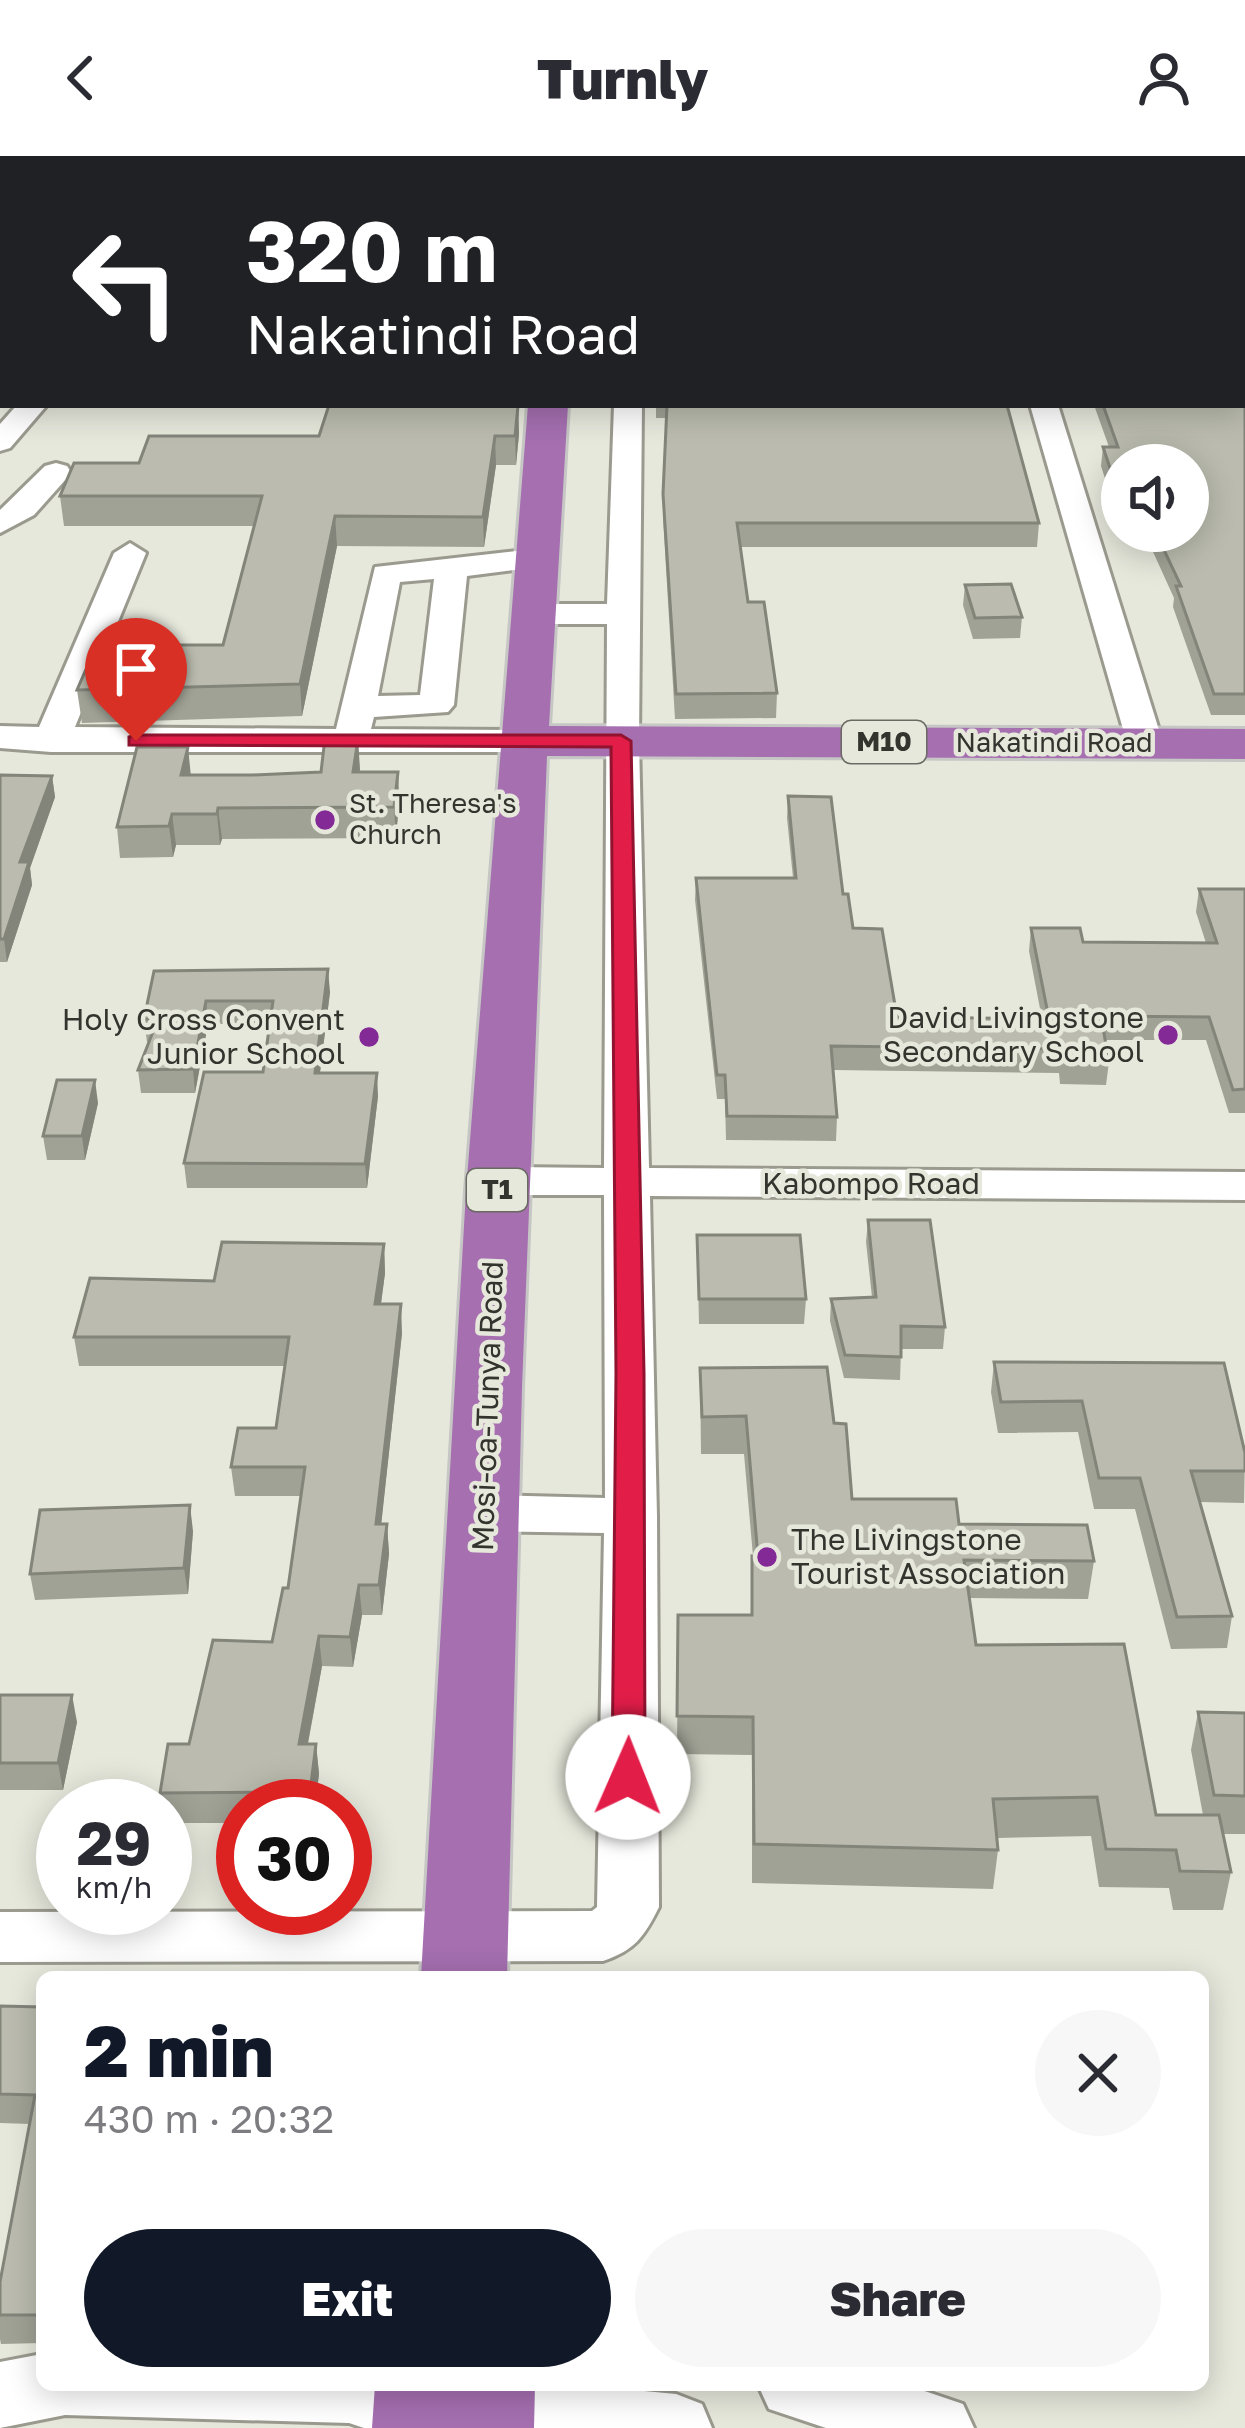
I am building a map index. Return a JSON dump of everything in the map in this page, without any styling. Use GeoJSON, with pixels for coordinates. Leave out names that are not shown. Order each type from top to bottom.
{"type":"FeatureCollection","features":[{"type":"Feature","properties":{"kind":"highway","name":"Mosi-oa-Tunya Road"},"geometry":{"type":"LineString","coordinates":[[465,1956],[498,1181],[548,408]]}},
{"type":"Feature","properties":{"kind":"highway","name":"Nakatindi Road"},"geometry":{"type":"LineString","coordinates":[[524,741],[1245,744]]}},
{"type":"Feature","properties":{"kind":"street"},"geometry":{"type":"LineString","coordinates":[[0,442],[30,408]]}},
{"type":"Feature","properties":{"kind":"street"},"geometry":{"type":"LineString","coordinates":[[0,1937],[465,1956],[603,1936],[619,1925],[628,1907],[631,1516],[621,741],[628,408]]}},
{"type":"Feature","properties":{"kind":"street"},"geometry":{"type":"LineString","coordinates":[[1045,408],[1144,743]]}},
{"type":"Feature","properties":{"kind":"street"},"geometry":{"type":"LineString","coordinates":[[0,524],[56,472]]}},
{"type":"Feature","properties":{"kind":"street"},"geometry":{"type":"LineString","coordinates":[[51,741],[130,554]]}},
{"type":"Feature","properties":{"kind":"street"},"geometry":{"type":"LineString","coordinates":[[452,570],[436,705],[355,724],[386,574],[452,570],[533,584],[626,614]]}},
{"type":"Feature","properties":{"kind":"street","name":"Nakatindi Road"},"geometry":{"type":"LineString","coordinates":[[0,737],[51,741],[355,724],[524,741]]}},
{"type":"Feature","properties":{"kind":"street","name":"Kabompo Road"},"geometry":{"type":"LineString","coordinates":[[498,1181],[1245,1186]]}},
{"type":"Feature","properties":{"kind":"street"},"geometry":{"type":"LineString","coordinates":[[484,1513],[631,1516]]}},
{"type":"Feature","properties":{"kind":"street"},"geometry":{"type":"LineString","coordinates":[[0,2396],[36,2389]]}},
{"type":"Feature","properties":{"kind":"street"},"geometry":{"type":"LineString","coordinates":[[193,2391],[430,2403],[676,2428]]}},
{"type":"Feature","properties":{"kind":"street"},"geometry":{"type":"LineString","coordinates":[[814,2391],[938,2428]]}},
{"type":"Feature","properties":{"kind":"building"},"geometry":{"type":"Polygon","coordinates":[[[328,408],[518,408],[515,436],[495,436],[483,517],[335,516],[300,684],[77,690],[94,651],[113,651],[114,645],[223,645],[262,496],[60,496],[74,463],[139,463],[149,436],[319,436],[328,408]]]}},
{"type":"Feature","properties":{"kind":"building"},"geometry":{"type":"Polygon","coordinates":[[[667,408],[1008,408],[1039,523],[737,523],[748,602],[764,602],[777,693],[676,694],[663,494],[667,408]]]}},
{"type":"Feature","properties":{"kind":"building"},"geometry":{"type":"Polygon","coordinates":[[[1104,408],[1245,408],[1245,694],[1214,694],[1176,586],[1181,586],[1165,552],[1209,552],[1209,444],[1117,444],[1104,408]]]}},
{"type":"Feature","properties":{"kind":"building"},"geometry":{"type":"Polygon","coordinates":[[[1011,584],[1022,617],[975,618],[965,585],[1011,584]]]}},
{"type":"Feature","properties":{"kind":"building"},"geometry":{"type":"Polygon","coordinates":[[[325,738],[358,739],[353,772],[398,772],[394,807],[218,808],[217,814],[172,814],[169,826],[117,827],[137,747],[188,747],[181,775],[321,772],[325,738]]]}},
{"type":"Feature","properties":{"kind":"building"},"geometry":{"type":"Polygon","coordinates":[[[0,775],[52,776],[20,862],[29,862],[4,939],[0,939],[0,775]]]}},
{"type":"Feature","properties":{"kind":"building"},"geometry":{"type":"Polygon","coordinates":[[[788,796],[831,797],[843,894],[848,894],[853,928],[882,929],[897,1017],[1049,1019],[1031,928],[1080,928],[1083,942],[1217,943],[1199,889],[1245,889],[1245,1089],[1233,1090],[1209,1017],[1101,1016],[1109,1062],[1063,1061],[1061,1049],[831,1046],[837,1117],[727,1116],[725,1075],[717,1075],[696,878],[796,878],[788,796]]]}},
{"type":"Feature","properties":{"kind":"building"},"geometry":{"type":"Polygon","coordinates":[[[328,969],[315,1073],[377,1073],[365,1164],[184,1163],[204,1072],[263,1072],[273,1001],[206,1001],[193,1069],[138,1070],[158,1019],[144,1019],[154,971],[328,969]]]}},
{"type":"Feature","properties":{"kind":"building"},"geometry":{"type":"Polygon","coordinates":[[[57,1080],[95,1080],[82,1136],[43,1136],[57,1080]]]}},
{"type":"Feature","properties":{"kind":"building"},"geometry":{"type":"Polygon","coordinates":[[[868,1220],[930,1220],[945,1327],[901,1326],[901,1357],[845,1355],[831,1299],[876,1297],[868,1220]]]}},
{"type":"Feature","properties":{"kind":"building"},"geometry":{"type":"Polygon","coordinates":[[[697,1235],[800,1235],[806,1299],[699,1299],[697,1235]]]}},
{"type":"Feature","properties":{"kind":"building"},"geometry":{"type":"Polygon","coordinates":[[[222,1242],[384,1244],[375,1304],[401,1304],[376,1524],[387,1524],[379,1585],[359,1585],[350,1637],[319,1636],[299,1744],[316,1744],[312,1779],[216,1779],[216,1793],[192,1793],[192,1779],[162,1779],[168,1744],[189,1744],[213,1640],[272,1642],[283,1588],[288,1588],[305,1467],[231,1467],[238,1428],[276,1428],[289,1337],[74,1337],[90,1278],[214,1281],[222,1242]]]}},
{"type":"Feature","properties":{"kind":"building"},"geometry":{"type":"Polygon","coordinates":[[[994,1362],[1224,1363],[1245,1471],[1191,1471],[1232,1616],[1177,1617],[1140,1478],[1099,1478],[1082,1401],[1001,1402],[994,1362]]]}},
{"type":"Feature","properties":{"kind":"building"},"geometry":{"type":"Polygon","coordinates":[[[827,1367],[834,1423],[846,1424],[852,1499],[956,1499],[959,1524],[1087,1525],[1094,1561],[964,1560],[976,1645],[1124,1644],[1156,1815],[1219,1815],[1231,1872],[1180,1871],[1176,1850],[1106,1849],[1097,1797],[993,1799],[998,1850],[754,1844],[753,1717],[677,1716],[678,1615],[752,1615],[752,1556],[758,1557],[746,1416],[702,1417],[700,1368],[827,1367]]]}},
{"type":"Feature","properties":{"kind":"building"},"geometry":{"type":"Polygon","coordinates":[[[190,1505],[184,1568],[30,1574],[40,1510],[190,1505]]]}},
{"type":"Feature","properties":{"kind":"building"},"geometry":{"type":"Polygon","coordinates":[[[0,1695],[72,1695],[58,1763],[0,1763],[0,1695]]]}},
{"type":"Feature","properties":{"kind":"building"},"geometry":{"type":"Polygon","coordinates":[[[1198,1712],[1245,1713],[1245,1796],[1214,1795],[1198,1712]]]}},
{"type":"Feature","properties":{"kind":"building"},"geometry":{"type":"Polygon","coordinates":[[[0,2006],[36,2007],[36,2315],[0,2315],[0,2282],[35,2095],[0,2094],[0,2006]]]}},
{"type":"Feature","properties":{"kind":"place","name":"St. Theresa's Church"},"geometry":{"type":"Point","coordinates":[325,820]}},
{"type":"Feature","properties":{"kind":"place","name":"David Livingstone Secondary School"},"geometry":{"type":"Point","coordinates":[1168,1035]}},
{"type":"Feature","properties":{"kind":"place","name":"Holy Cross Convent Junior School"},"geometry":{"type":"Point","coordinates":[369,1037]}},
{"type":"Feature","properties":{"kind":"place","name":"The Livingstone Tourist Association"},"geometry":{"type":"Point","coordinates":[767,1557]}},
{"type":"Feature","properties":{"kind":"route"},"geometry":{"type":"LineString","coordinates":[[136,741],[621,741],[631,1516],[628,1777]]}}]}
